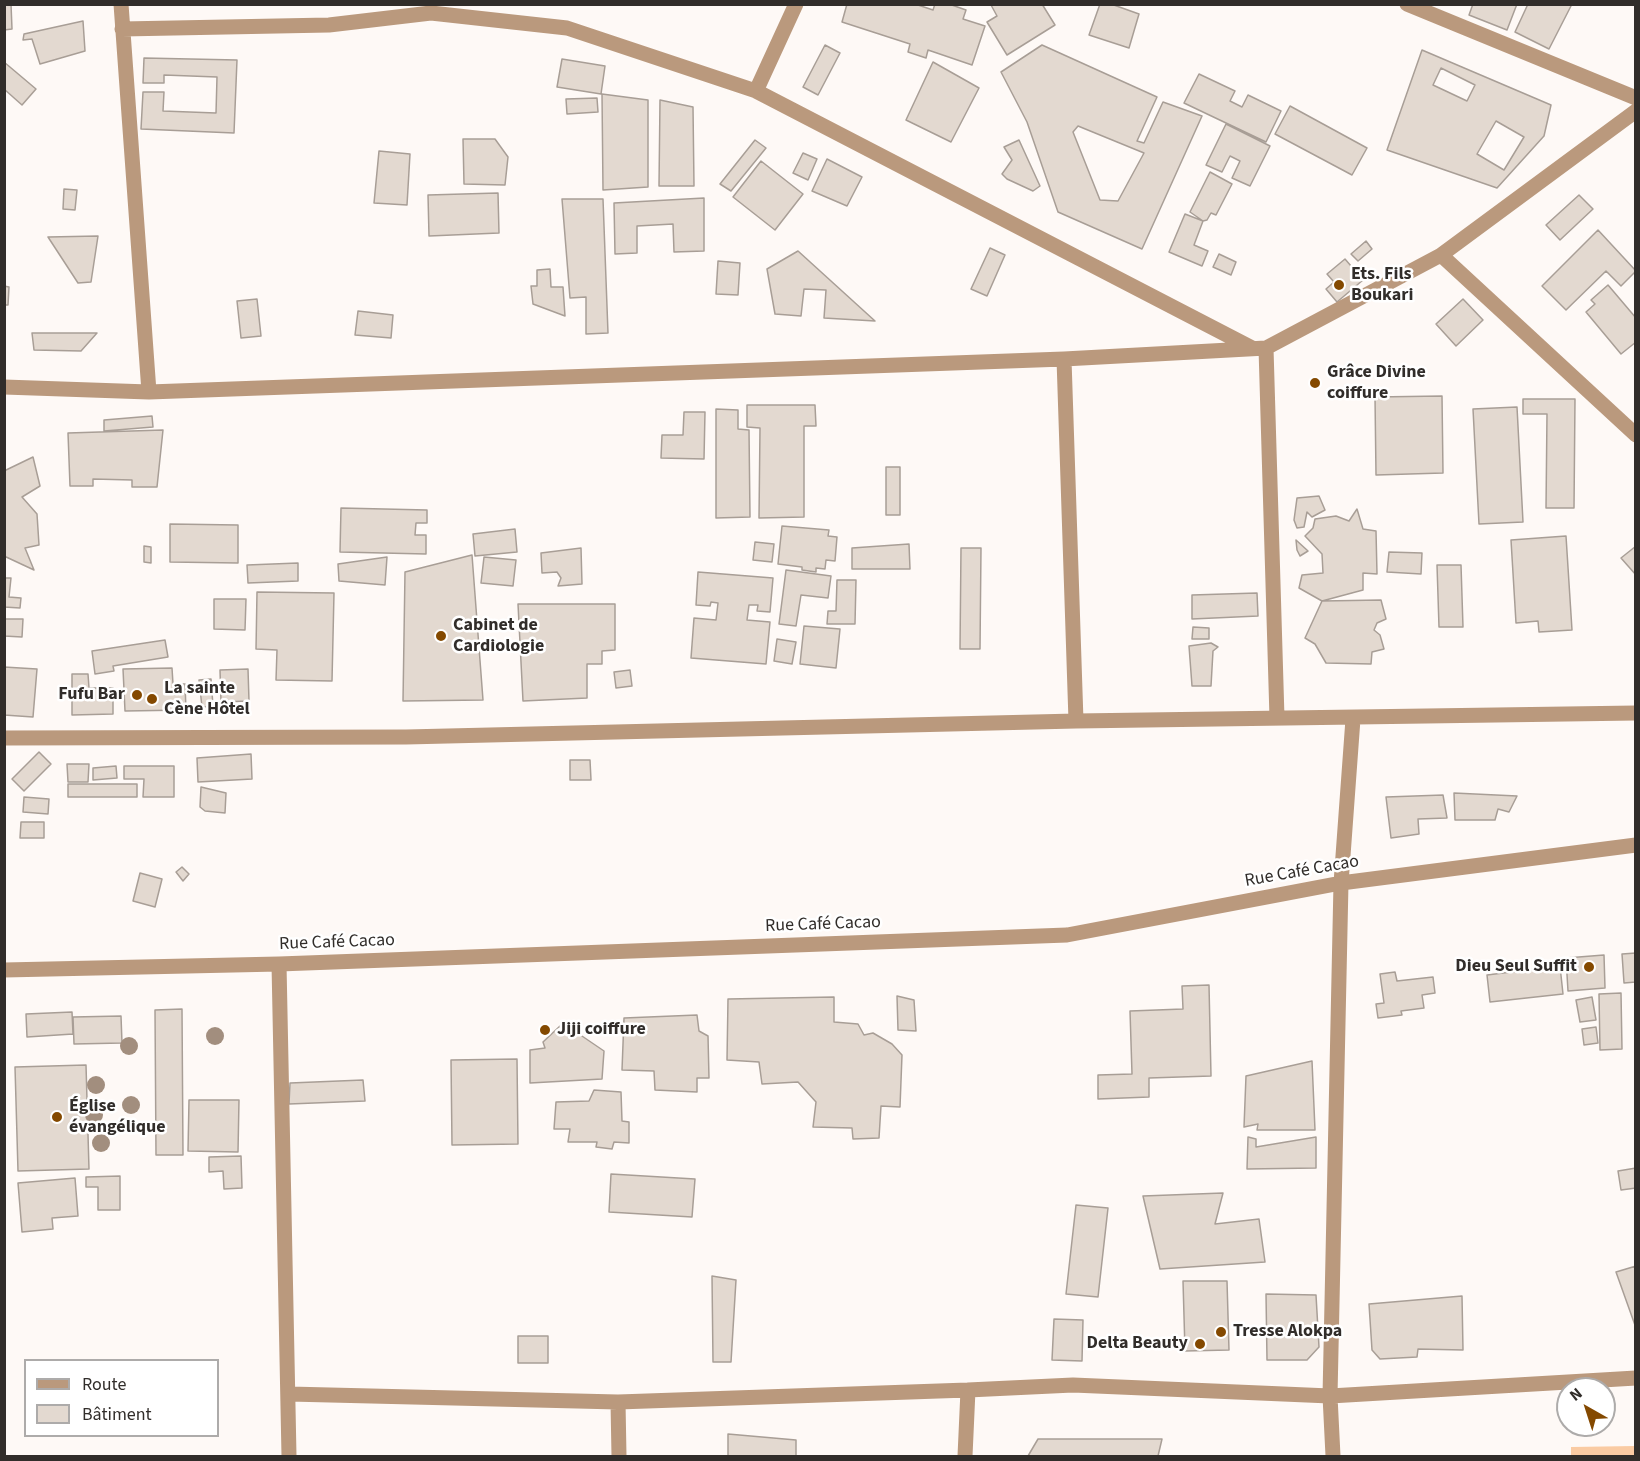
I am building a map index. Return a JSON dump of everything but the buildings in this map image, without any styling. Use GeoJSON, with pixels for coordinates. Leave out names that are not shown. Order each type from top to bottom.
{"type":"FeatureCollection","features":[{"type":"Feature","properties":{"kind":"street"},"geometry":{"type":"LineString","coordinates":[[121,4],[149,392]]}},
{"type":"Feature","properties":{"kind":"street"},"geometry":{"type":"LineString","coordinates":[[756,92],[796,4]]}},
{"type":"Feature","properties":{"kind":"street"},"geometry":{"type":"LineString","coordinates":[[1407,4],[1635,98]]}},
{"type":"Feature","properties":{"kind":"street"},"geometry":{"type":"LineString","coordinates":[[122,29],[329,25],[432,9],[567,28],[756,92],[1259,348]]}},
{"type":"Feature","properties":{"kind":"street"},"geometry":{"type":"LineString","coordinates":[[4,387],[149,392],[1064,358],[1259,348],[1441,255],[1635,111]]}},
{"type":"Feature","properties":{"kind":"street"},"geometry":{"type":"LineString","coordinates":[[1441,255],[1635,435]]}},
{"type":"Feature","properties":{"kind":"street"},"geometry":{"type":"LineString","coordinates":[[1259,348],[1277,718]]}},
{"type":"Feature","properties":{"kind":"street"},"geometry":{"type":"LineString","coordinates":[[1064,358],[1076,721]]}},
{"type":"Feature","properties":{"kind":"street"},"geometry":{"type":"LineString","coordinates":[[4,738],[418,736],[1076,721],[1353,719],[1635,713]]}},
{"type":"Feature","properties":{"kind":"street"},"geometry":{"type":"LineString","coordinates":[[1333,1456],[1330,1396],[1341,883],[1353,719]]}},
{"type":"Feature","properties":{"kind":"street","name":"Rue Café Cacao"},"geometry":{"type":"LineString","coordinates":[[4,970],[279,964],[1067,935],[1341,883],[1635,845]]}},
{"type":"Feature","properties":{"kind":"street"},"geometry":{"type":"LineString","coordinates":[[279,964],[290,1456]]}},
{"type":"Feature","properties":{"kind":"street"},"geometry":{"type":"LineString","coordinates":[[289,1394],[618,1402],[1073,1385],[1330,1396],[1635,1378]]}},
{"type":"Feature","properties":{"kind":"street"},"geometry":{"type":"LineString","coordinates":[[965,1456],[968,1390]]}},
{"type":"Feature","properties":{"kind":"street"},"geometry":{"type":"LineString","coordinates":[[618,1402],[619,1456]]}},
{"type":"Feature","properties":{"kind":"shaded area"},"geometry":{"type":"Polygon","coordinates":[[[1635,1446],[1635,1456],[1571,1456],[1571,1447],[1635,1446]]]}},
{"type":"Feature","properties":{"kind":"place","name":"Ets. Fils Boukari"},"geometry":{"type":"Point","coordinates":[1339,285]}},
{"type":"Feature","properties":{"kind":"place","name":"Grâce Divine coiffure"},"geometry":{"type":"Point","coordinates":[1315,383]}},
{"type":"Feature","properties":{"kind":"place","name":"Cabinet de Cardiologie"},"geometry":{"type":"Point","coordinates":[441,636]}},
{"type":"Feature","properties":{"kind":"place","name":"Fufu Bar"},"geometry":{"type":"Point","coordinates":[137,695]}},
{"type":"Feature","properties":{"kind":"place","name":"La sainte Cène Hôtel"},"geometry":{"type":"Point","coordinates":[152,699]}},
{"type":"Feature","properties":{"kind":"place","name":"Dieu Seul Suffit"},"geometry":{"type":"Point","coordinates":[1589,967]}},
{"type":"Feature","properties":{"kind":"place","name":"Jiji coiffure"},"geometry":{"type":"Point","coordinates":[545,1030]}},
{"type":"Feature","properties":{"kind":"place","name":"Église évangélique"},"geometry":{"type":"Point","coordinates":[57,1117]}},
{"type":"Feature","properties":{"kind":"place","name":"Tresse Alokpa"},"geometry":{"type":"Point","coordinates":[1221,1332]}},
{"type":"Feature","properties":{"kind":"place","name":"Delta Beauty"},"geometry":{"type":"Point","coordinates":[1200,1344]}}]}
